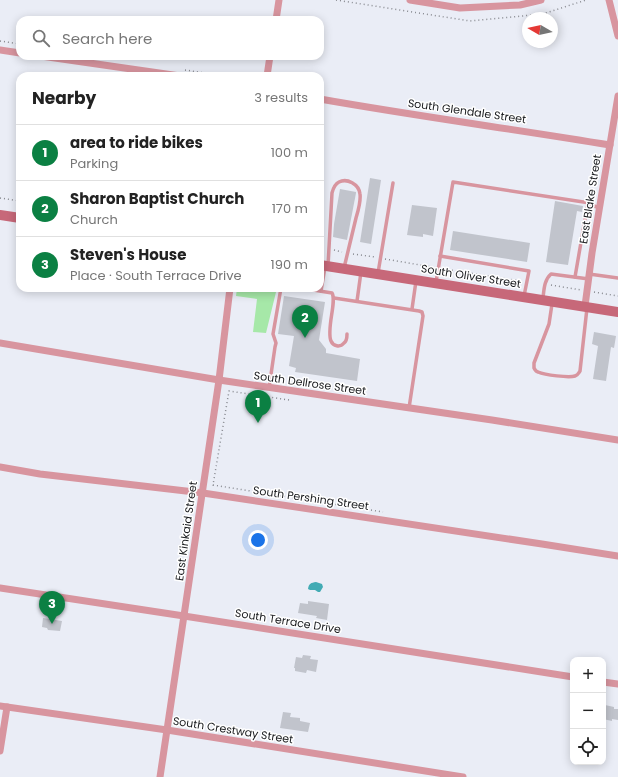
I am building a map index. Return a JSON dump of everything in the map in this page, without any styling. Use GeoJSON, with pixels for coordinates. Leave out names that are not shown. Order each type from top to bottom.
{"type":"FeatureCollection","features":[{"type":"Feature","properties":{"kind":"main road"},"geometry":{"type":"LineString","coordinates":[[0,215],[16,217]]}},
{"type":"Feature","properties":{"kind":"main road","name":"South Oliver Street"},"geometry":{"type":"LineString","coordinates":[[324,266],[618,312]]}},
{"type":"Feature","properties":{"kind":"street"},"geometry":{"type":"LineString","coordinates":[[277,16],[279,0]]}},
{"type":"Feature","properties":{"kind":"street"},"geometry":{"type":"LineString","coordinates":[[410,0],[460,8],[520,5],[541,0]]}},
{"type":"Feature","properties":{"kind":"street"},"geometry":{"type":"LineString","coordinates":[[609,0],[618,36]]}},
{"type":"Feature","properties":{"kind":"street"},"geometry":{"type":"LineString","coordinates":[[0,50],[16,52]]}},
{"type":"Feature","properties":{"kind":"street"},"geometry":{"type":"LineString","coordinates":[[69,60],[152,72]]}},
{"type":"Feature","properties":{"kind":"street"},"geometry":{"type":"LineString","coordinates":[[268,72],[270,60]]}},
{"type":"Feature","properties":{"kind":"street","name":"East Blake Street"},"geometry":{"type":"LineString","coordinates":[[586,307],[589,276],[618,96]]}},
{"type":"Feature","properties":{"kind":"street","name":"South Glendale Street"},"geometry":{"type":"LineString","coordinates":[[324,100],[610,145]]}},
{"type":"Feature","properties":{"kind":"street","name":"East Kinkaid Street"},"geometry":{"type":"LineString","coordinates":[[160,777],[203,493],[230,292]]}},
{"type":"Feature","properties":{"kind":"street","name":"South Dellrose Street"},"geometry":{"type":"LineString","coordinates":[[0,343],[269,388],[618,440]]}},
{"type":"Feature","properties":{"kind":"street","name":"South Pershing Street"},"geometry":{"type":"LineString","coordinates":[[0,467],[48,475],[203,493],[534,542],[618,556]]}},
{"type":"Feature","properties":{"kind":"street","name":"South Terrace Drive"},"geometry":{"type":"LineString","coordinates":[[0,588],[570,677]]}},
{"type":"Feature","properties":{"kind":"street"},"geometry":{"type":"LineString","coordinates":[[606,682],[618,684]]}},
{"type":"Feature","properties":{"kind":"street"},"geometry":{"type":"LineString","coordinates":[[0,751],[3,706]]}},
{"type":"Feature","properties":{"kind":"street","name":"South Crestway Street"},"geometry":{"type":"LineString","coordinates":[[3,706],[167,730],[463,777]]}},
{"type":"Feature","properties":{"kind":"lane"},"geometry":{"type":"LineString","coordinates":[[324,266],[328,250],[332,193],[336,184],[344,181],[357,185],[360,196],[344,269]]}},
{"type":"Feature","properties":{"kind":"lane"},"geometry":{"type":"LineString","coordinates":[[436,283],[453,182],[588,202],[600,208]]}},
{"type":"Feature","properties":{"kind":"lane"},"geometry":{"type":"LineString","coordinates":[[378,274],[393,183]]}},
{"type":"Feature","properties":{"kind":"lane"},"geometry":{"type":"LineString","coordinates":[[575,277],[588,202]]}},
{"type":"Feature","properties":{"kind":"lane"},"geometry":{"type":"LineString","coordinates":[[440,256],[529,271],[524,297]]}},
{"type":"Feature","properties":{"kind":"lane"},"geometry":{"type":"LineString","coordinates":[[357,301],[361,271]]}},
{"type":"Feature","properties":{"kind":"lane"},"geometry":{"type":"LineString","coordinates":[[586,307],[580,371],[573,376],[544,374],[537,372],[534,368],[534,363],[551,317],[545,284],[547,277],[551,274],[575,277],[589,276],[618,278]]}},
{"type":"Feature","properties":{"kind":"lane"},"geometry":{"type":"LineString","coordinates":[[412,309],[416,280]]}},
{"type":"Feature","properties":{"kind":"lane"},"geometry":{"type":"LineString","coordinates":[[269,388],[276,343],[273,334],[280,292]]}},
{"type":"Feature","properties":{"kind":"lane"},"geometry":{"type":"LineString","coordinates":[[324,292],[332,293],[334,298],[331,318],[331,342],[336,345],[341,345],[346,342],[348,334]]}},
{"type":"Feature","properties":{"kind":"lane"},"geometry":{"type":"LineString","coordinates":[[334,298],[421,311],[423,316],[409,408]]}},
{"type":"Feature","properties":{"kind":"path"},"geometry":{"type":"LineString","coordinates":[[0,41],[16,43]]}},
{"type":"Feature","properties":{"kind":"path"},"geometry":{"type":"LineString","coordinates":[[0,198],[16,201]]}},
{"type":"Feature","properties":{"kind":"path"},"geometry":{"type":"LineString","coordinates":[[328,250],[527,282]]}},
{"type":"Feature","properties":{"kind":"path"},"geometry":{"type":"LineString","coordinates":[[545,284],[618,296]]}},
{"type":"Feature","properties":{"kind":"path"},"geometry":{"type":"LineString","coordinates":[[289,400],[229,391],[213,485],[384,512]]}},
{"type":"Feature","properties":{"kind":"green space"},"geometry":{"type":"Polygon","coordinates":[[[236,292],[276,292],[266,333],[253,332],[257,299],[236,296],[236,292]]]}},
{"type":"Feature","properties":{"kind":"water"},"geometry":{"type":"Polygon","coordinates":[[[316,582],[322,584],[323,587],[320,592],[308,589],[310,584],[316,582]]]}},
{"type":"Feature","properties":{"kind":"building"},"geometry":{"type":"Polygon","coordinates":[[[370,178],[381,180],[371,244],[360,242],[370,178]]]}},
{"type":"Feature","properties":{"kind":"building"},"geometry":{"type":"Polygon","coordinates":[[[340,189],[356,192],[347,240],[333,237],[340,189]]]}},
{"type":"Feature","properties":{"kind":"building"},"geometry":{"type":"Polygon","coordinates":[[[555,201],[583,206],[582,212],[577,211],[568,265],[546,262],[555,201]]]}},
{"type":"Feature","properties":{"kind":"building"},"geometry":{"type":"Polygon","coordinates":[[[412,205],[437,208],[433,236],[423,234],[423,237],[407,235],[412,205]]]}},
{"type":"Feature","properties":{"kind":"building"},"geometry":{"type":"Polygon","coordinates":[[[453,231],[530,243],[527,262],[450,250],[453,231]]]}},
{"type":"Feature","properties":{"kind":"building"},"geometry":{"type":"Polygon","coordinates":[[[284,296],[325,302],[319,340],[326,349],[326,353],[360,359],[357,381],[295,372],[296,368],[289,366],[294,336],[278,334],[284,296]]]}},
{"type":"Feature","properties":{"kind":"building"},"geometry":{"type":"Polygon","coordinates":[[[594,332],[616,336],[614,348],[611,347],[606,381],[593,379],[598,346],[592,344],[594,332]]]}},
{"type":"Feature","properties":{"kind":"building"},"geometry":{"type":"Polygon","coordinates":[[[308,601],[329,604],[327,620],[316,618],[317,616],[298,613],[300,603],[308,604],[308,601]]]}},
{"type":"Feature","properties":{"kind":"building"},"geometry":{"type":"Polygon","coordinates":[[[43,618],[62,621],[60,631],[48,630],[47,628],[42,627],[43,618]]]}},
{"type":"Feature","properties":{"kind":"building"},"geometry":{"type":"Polygon","coordinates":[[[303,655],[311,656],[310,659],[318,660],[316,672],[307,670],[306,673],[295,671],[294,668],[296,657],[302,658],[303,655]]]}},
{"type":"Feature","properties":{"kind":"building"},"geometry":{"type":"Polygon","coordinates":[[[606,705],[614,707],[614,709],[618,709],[618,720],[612,719],[612,721],[606,720],[606,705]]]}},
{"type":"Feature","properties":{"kind":"building"},"geometry":{"type":"Polygon","coordinates":[[[283,712],[291,713],[290,717],[300,718],[300,721],[310,723],[308,732],[280,728],[283,712]]]}},
{"type":"Feature","properties":{"kind":"place","name":"Sharon Baptist Church"},"geometry":{"type":"Point","coordinates":[305,338]}},
{"type":"Feature","properties":{"kind":"place","name":"area to ride bikes"},"geometry":{"type":"Point","coordinates":[258,423]}},
{"type":"Feature","properties":{"kind":"place","name":"Steven's House"},"geometry":{"type":"Point","coordinates":[52,624]}}]}
